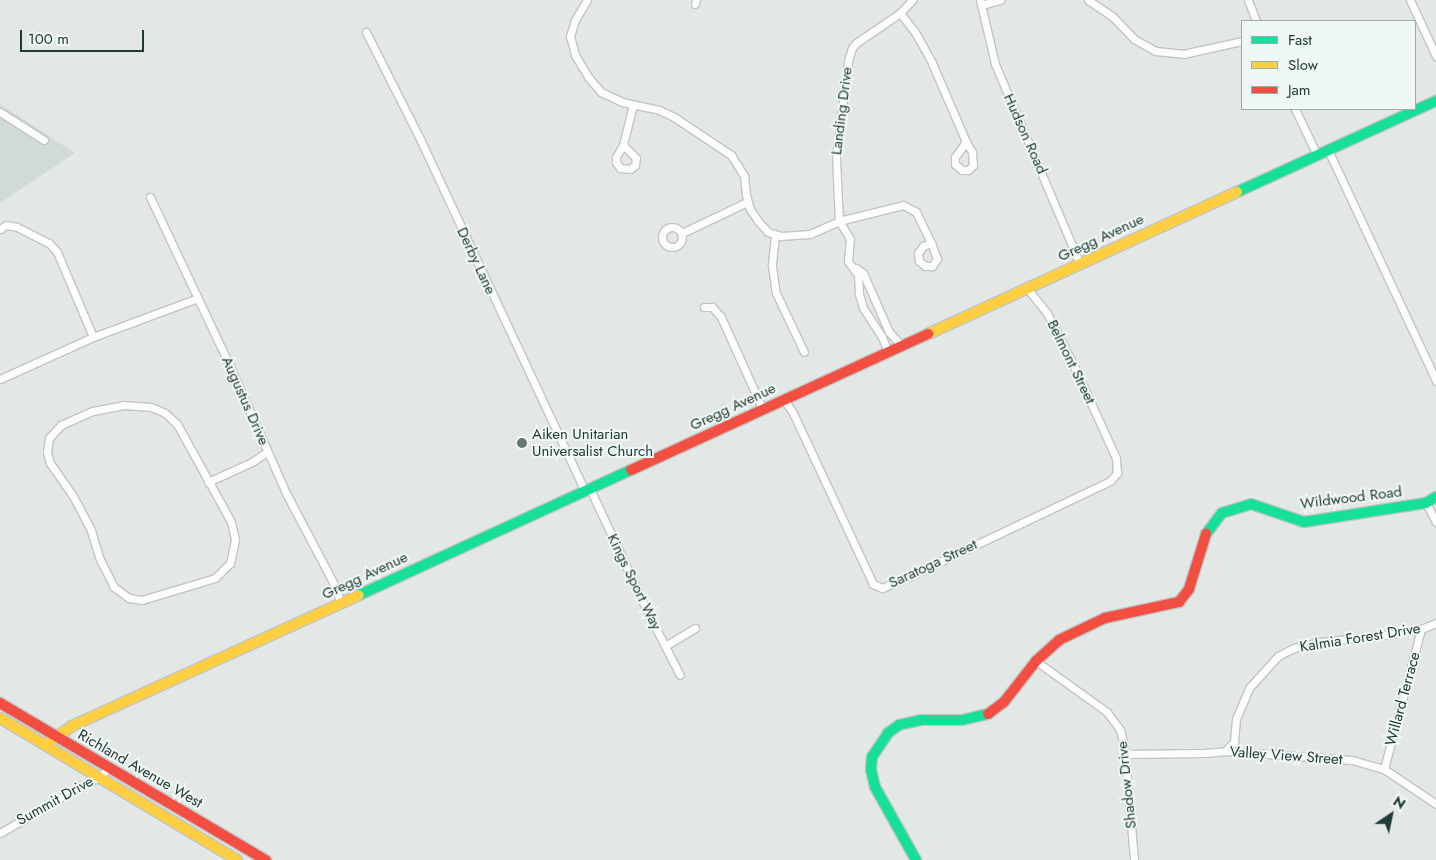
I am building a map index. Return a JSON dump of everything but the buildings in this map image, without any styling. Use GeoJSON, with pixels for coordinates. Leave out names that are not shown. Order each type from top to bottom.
{"type":"FeatureCollection","features":[{"type":"Feature","properties":{"kind":"street"},"geometry":{"type":"LineString","coordinates":[[587,0],[575,20],[570,36],[575,55],[588,77],[601,92],[633,105],[658,110],[674,117],[732,155],[744,176],[748,202],[758,222],[774,235],[791,237],[810,234],[839,221],[904,205],[913,208],[931,242]]}},
{"type":"Feature","properties":{"kind":"street","name":"Landing Drive"},"geometry":{"type":"LineString","coordinates":[[888,352],[882,337],[863,308],[859,294],[858,275],[848,262],[850,239],[839,221],[836,157],[850,55],[856,43],[900,13],[912,0]]}},
{"type":"Feature","properties":{"kind":"street"},"geometry":{"type":"LineString","coordinates":[[981,2],[1000,0]]}},
{"type":"Feature","properties":{"kind":"street"},"geometry":{"type":"LineString","coordinates":[[1088,0],[1113,17],[1141,44],[1156,51],[1183,54],[1241,41]]}},
{"type":"Feature","properties":{"kind":"street"},"geometry":{"type":"LineString","coordinates":[[1248,0],[1256,20]]}},
{"type":"Feature","properties":{"kind":"street"},"geometry":{"type":"LineString","coordinates":[[1410,0],[1436,56]]}},
{"type":"Feature","properties":{"kind":"street","name":"Hudson Road"},"geometry":{"type":"LineString","coordinates":[[981,2],[995,64],[1080,264]]}},
{"type":"Feature","properties":{"kind":"street"},"geometry":{"type":"LineString","coordinates":[[900,13],[915,32],[932,63],[966,142]]}},
{"type":"Feature","properties":{"kind":"street","name":"Derby Lane"},"geometry":{"type":"LineString","coordinates":[[366,32],[420,139],[587,490]]}},
{"type":"Feature","properties":{"kind":"street","name":"Gregg Avenue"},"geometry":{"type":"LineString","coordinates":[[45,745],[72,726],[1436,101]]}},
{"type":"Feature","properties":{"kind":"street"},"geometry":{"type":"LineString","coordinates":[[623,145],[633,105]]}},
{"type":"Feature","properties":{"kind":"street"},"geometry":{"type":"LineString","coordinates":[[1296,110],[1318,155]]}},
{"type":"Feature","properties":{"kind":"street"},"geometry":{"type":"LineString","coordinates":[[0,112],[44,140]]}},
{"type":"Feature","properties":{"kind":"street"},"geometry":{"type":"LineString","coordinates":[[1328,150],[1436,381]]}},
{"type":"Feature","properties":{"kind":"street","name":"Augustus Drive"},"geometry":{"type":"LineString","coordinates":[[150,197],[198,298],[267,452],[334,583],[340,603]]}},
{"type":"Feature","properties":{"kind":"street"},"geometry":{"type":"LineString","coordinates":[[682,233],[748,202]]}},
{"type":"Feature","properties":{"kind":"street"},"geometry":{"type":"LineString","coordinates":[[0,229],[6,226],[17,227],[50,243],[57,252],[93,337]]}},
{"type":"Feature","properties":{"kind":"street"},"geometry":{"type":"LineString","coordinates":[[774,235],[772,266],[776,292],[804,352]]}},
{"type":"Feature","properties":{"kind":"street"},"geometry":{"type":"LineString","coordinates":[[848,262],[863,273],[889,332],[902,346]]}},
{"type":"Feature","properties":{"kind":"street","name":"Belmont Street"},"geometry":{"type":"LineString","coordinates":[[1028,288],[1047,313],[1108,440]]}},
{"type":"Feature","properties":{"kind":"street"},"geometry":{"type":"LineString","coordinates":[[0,379],[93,337],[198,298]]}},
{"type":"Feature","properties":{"kind":"street"},"geometry":{"type":"LineString","coordinates":[[704,307],[712,307],[721,317],[763,410]]}},
{"type":"Feature","properties":{"kind":"street","name":"Saratoga Street"},"geometry":{"type":"LineString","coordinates":[[784,400],[793,414],[869,577],[878,588],[908,577],[1110,481],[1114,478],[1118,469],[1108,440]]}},
{"type":"Feature","properties":{"kind":"street"},"geometry":{"type":"LineString","coordinates":[[123,404],[151,407],[165,413],[176,424],[208,482],[231,522],[235,540],[230,563],[221,573],[208,581],[154,598],[135,600],[118,592],[110,582],[100,560],[91,530],[73,496],[50,464],[47,446],[52,433],[61,425],[93,412],[123,404]]}},
{"type":"Feature","properties":{"kind":"street"},"geometry":{"type":"LineString","coordinates":[[208,482],[252,462],[267,452]]}},
{"type":"Feature","properties":{"kind":"street","name":"Kings Sport Way"},"geometry":{"type":"LineString","coordinates":[[587,490],[680,675]]}},
{"type":"Feature","properties":{"kind":"street","name":"Wildwood Road"},"geometry":{"type":"LineString","coordinates":[[916,860],[873,782],[871,763],[878,745],[888,734],[902,724],[929,719],[977,718],[987,715],[1004,702],[1036,661],[1059,640],[1095,621],[1179,602],[1189,589],[1204,539],[1212,525],[1222,513],[1236,507],[1251,504],[1304,522],[1364,511],[1426,503],[1436,497]]}},
{"type":"Feature","properties":{"kind":"street"},"geometry":{"type":"LineString","coordinates":[[1426,503],[1436,522]]}},
{"type":"Feature","properties":{"kind":"street","name":"Kalmia Forest Drive"},"geometry":{"type":"LineString","coordinates":[[1225,751],[1234,742],[1236,719],[1249,688],[1278,656],[1294,648],[1321,642],[1421,629],[1436,623]]}},
{"type":"Feature","properties":{"kind":"street"},"geometry":{"type":"LineString","coordinates":[[665,646],[695,628]]}},
{"type":"Feature","properties":{"kind":"street","name":"Willard Terrace"},"geometry":{"type":"LineString","coordinates":[[1384,769],[1421,629]]}},
{"type":"Feature","properties":{"kind":"street","name":"Shadow Drive"},"geometry":{"type":"LineString","coordinates":[[1036,661],[1080,691],[1112,718],[1123,738],[1135,858]]}},
{"type":"Feature","properties":{"kind":"street","name":"Richland Avenue West"},"geometry":{"type":"LineString","coordinates":[[0,703],[55,738],[266,860]]}},
{"type":"Feature","properties":{"kind":"street","name":"Richland Avenue West"},"geometry":{"type":"LineString","coordinates":[[0,718],[237,860]]}},
{"type":"Feature","properties":{"kind":"street","name":"Valley View Street"},"geometry":{"type":"LineString","coordinates":[[1124,754],[1225,751],[1322,756],[1363,762],[1384,769],[1436,804]]}},
{"type":"Feature","properties":{"kind":"street","name":"Summit Drive"},"geometry":{"type":"LineString","coordinates":[[0,833],[80,786],[100,777],[108,767]]}},
{"type":"Feature","properties":{"kind":"shaded area"},"geometry":{"type":"Polygon","coordinates":[[[0,104],[75,153],[0,203],[0,104]]]}},
{"type":"Feature","properties":{"kind":"traffic: fast"},"geometry":{"type":"LineString","coordinates":[[1237,192],[1436,101]]}},
{"type":"Feature","properties":{"kind":"traffic: fast"},"geometry":{"type":"LineString","coordinates":[[359,595],[631,470]]}},
{"type":"Feature","properties":{"kind":"traffic: fast"},"geometry":{"type":"LineString","coordinates":[[1206,534],[1222,513],[1251,504],[1304,522],[1426,503],[1436,497]]}},
{"type":"Feature","properties":{"kind":"traffic: fast"},"geometry":{"type":"LineString","coordinates":[[916,860],[875,787],[871,770],[872,757],[888,733],[899,725],[920,720],[962,720],[988,714]]}},
{"type":"Feature","properties":{"kind":"traffic: slow"},"geometry":{"type":"LineString","coordinates":[[928,334],[1237,192]]}},
{"type":"Feature","properties":{"kind":"traffic: slow"},"geometry":{"type":"LineString","coordinates":[[45,745],[72,726],[359,595]]}},
{"type":"Feature","properties":{"kind":"traffic: slow"},"geometry":{"type":"LineString","coordinates":[[0,718],[237,860]]}},
{"type":"Feature","properties":{"kind":"traffic: jam"},"geometry":{"type":"LineString","coordinates":[[631,470],[928,334]]}},
{"type":"Feature","properties":{"kind":"traffic: jam"},"geometry":{"type":"LineString","coordinates":[[988,714],[1004,702],[1036,661],[1059,640],[1105,618],[1179,602],[1189,589],[1206,534]]}},
{"type":"Feature","properties":{"kind":"traffic: jam"},"geometry":{"type":"LineString","coordinates":[[0,703],[266,860]]}},
{"type":"Feature","properties":{"kind":"place","name":"Aiken Unitarian Universalist Church"},"geometry":{"type":"Point","coordinates":[522,443]}}]}
